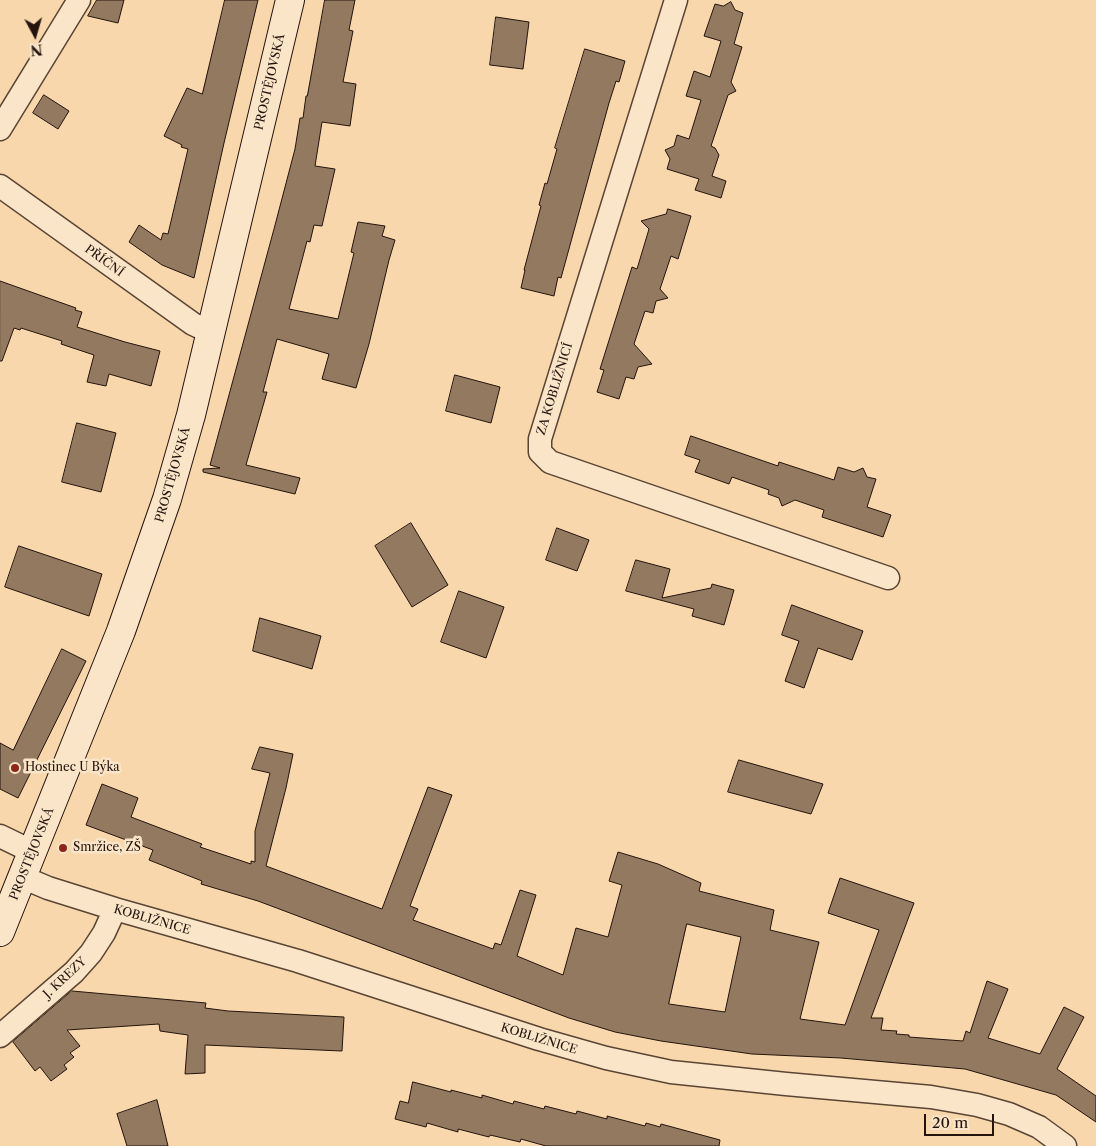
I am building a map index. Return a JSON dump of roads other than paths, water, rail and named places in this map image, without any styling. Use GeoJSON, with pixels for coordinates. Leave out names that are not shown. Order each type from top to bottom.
{"type":"FeatureCollection","features":[{"type":"Feature","properties":{"kind":"main road","name":"PROSTĚJOVSKÁ"},"geometry":{"type":"LineString","coordinates":[[0,932],[121,630],[155,537],[179,459],[290,0]]}},
{"type":"Feature","properties":{"kind":"street"},"geometry":{"type":"LineString","coordinates":[[0,129],[79,0]]}},
{"type":"Feature","properties":{"kind":"street","name":"ZA KOBLIŽNICÍ"},"geometry":{"type":"LineString","coordinates":[[676,0],[540,440],[540,452],[550,462],[888,578]]}},
{"type":"Feature","properties":{"kind":"street","name":"PŘÍČNÍ"},"geometry":{"type":"LineString","coordinates":[[0,186],[193,324],[210,332]]}},
{"type":"Feature","properties":{"kind":"street"},"geometry":{"type":"LineString","coordinates":[[0,836],[33,852]]}},
{"type":"Feature","properties":{"kind":"street","name":"KOBLIŽNICE"},"geometry":{"type":"LineString","coordinates":[[22,877],[48,888],[115,909],[298,962],[539,1039],[606,1058],[671,1072],[931,1097],[977,1105],[1009,1114],[1039,1127],[1065,1146]]}},
{"type":"Feature","properties":{"kind":"street","name":"J. KREZY"},"geometry":{"type":"LineString","coordinates":[[0,1036],[91,953],[104,933],[115,909]]}},
{"type":"Feature","properties":{"kind":"place","name":"Hostinec U Býka"},"geometry":{"type":"Point","coordinates":[15,768]}},
{"type":"Feature","properties":{"kind":"place","name":"Smržice, ZŠ"},"geometry":{"type":"Point","coordinates":[63,848]}}]}
